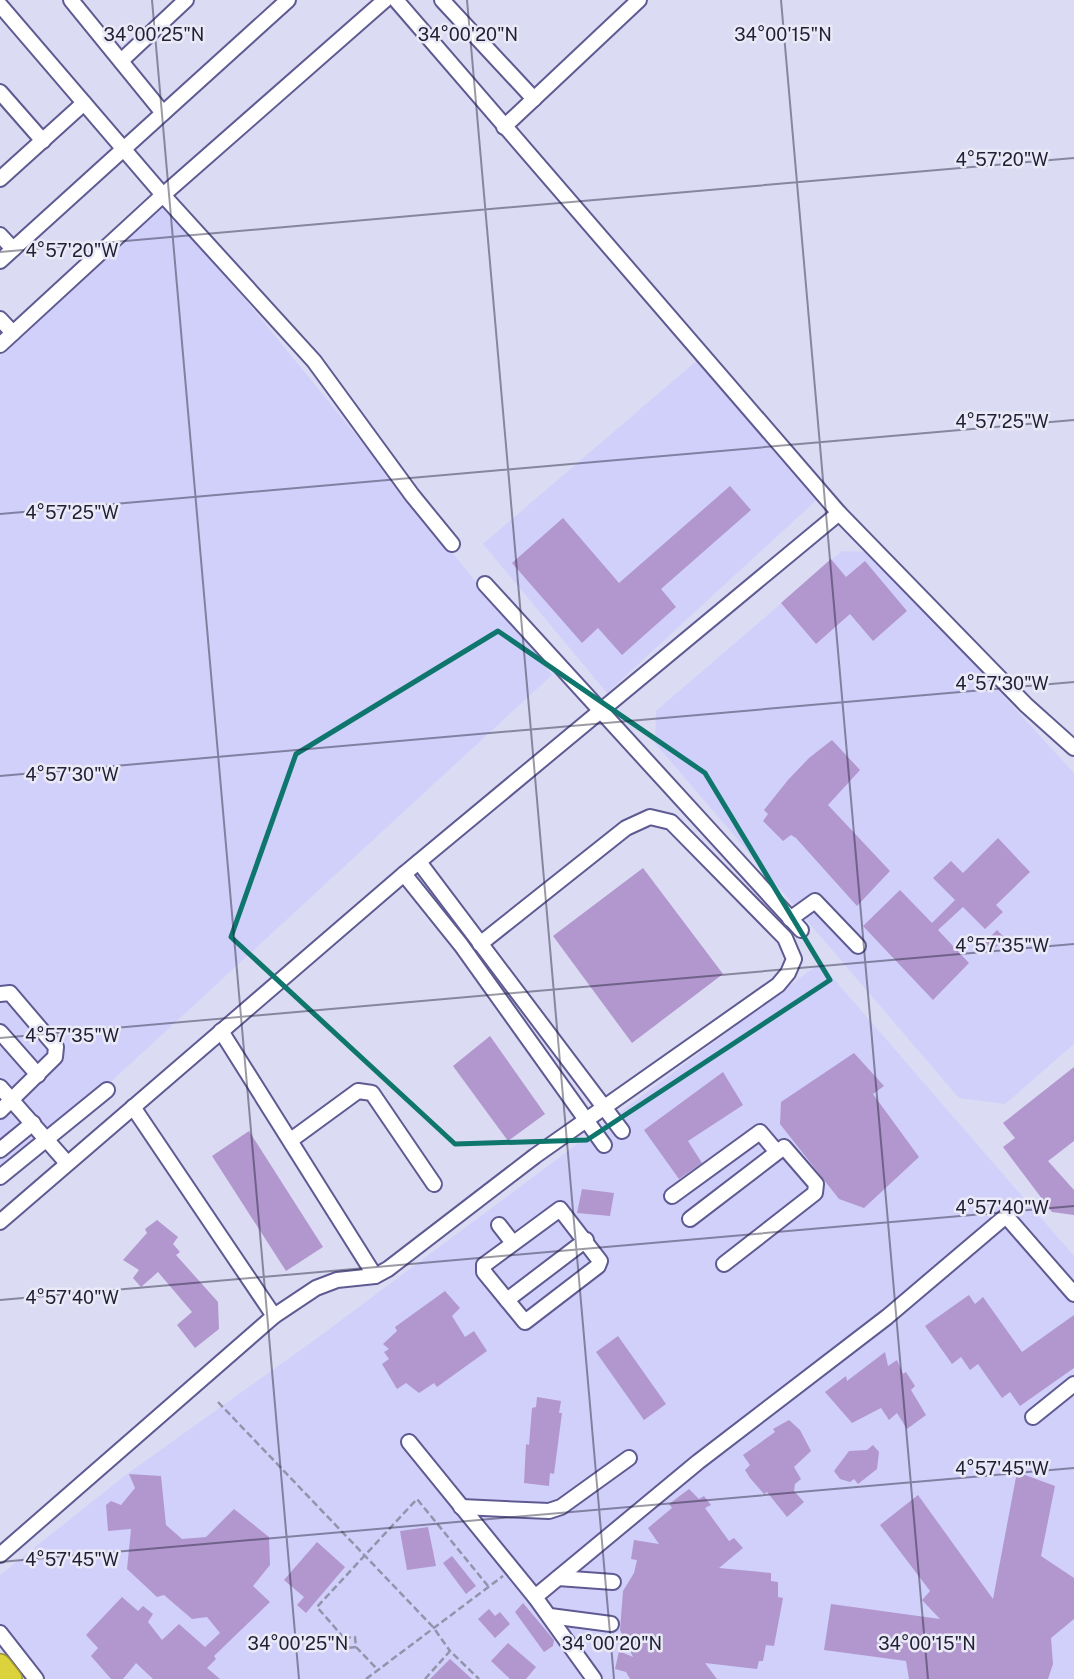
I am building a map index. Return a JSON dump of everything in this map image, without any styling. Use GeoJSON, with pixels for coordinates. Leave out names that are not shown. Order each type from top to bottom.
{"type":"FeatureCollection","features":[{"type":"Feature","properties":{"kind":"highway"},"geometry":{"type":"LineString","coordinates":[[0,1665],[11,1679]]}},
{"type":"Feature","properties":{"kind":"street"},"geometry":{"type":"LineString","coordinates":[[71,0],[163,113]]}},
{"type":"Feature","properties":{"kind":"street"},"geometry":{"type":"LineString","coordinates":[[121,61],[186,0]]}},
{"type":"Feature","properties":{"kind":"street"},"geometry":{"type":"LineString","coordinates":[[0,261],[288,0]]}},
{"type":"Feature","properties":{"kind":"street"},"geometry":{"type":"LineString","coordinates":[[0,345],[163,195],[385,0]]}},
{"type":"Feature","properties":{"kind":"street"},"geometry":{"type":"LineString","coordinates":[[396,0],[839,513],[1026,705],[1074,748]]}},
{"type":"Feature","properties":{"kind":"street"},"geometry":{"type":"LineString","coordinates":[[442,0],[534,99]]}},
{"type":"Feature","properties":{"kind":"street"},"geometry":{"type":"LineString","coordinates":[[504,127],[639,0]]}},
{"type":"Feature","properties":{"kind":"street"},"geometry":{"type":"LineString","coordinates":[[0,5],[163,195],[314,361],[412,495],[452,544]]}},
{"type":"Feature","properties":{"kind":"street"},"geometry":{"type":"LineString","coordinates":[[0,92],[43,141]]}},
{"type":"Feature","properties":{"kind":"street"},"geometry":{"type":"LineString","coordinates":[[0,179],[84,103]]}},
{"type":"Feature","properties":{"kind":"street"},"geometry":{"type":"LineString","coordinates":[[0,235],[13,249]]}},
{"type":"Feature","properties":{"kind":"street"},"geometry":{"type":"LineString","coordinates":[[0,319],[13,333]]}},
{"type":"Feature","properties":{"kind":"street"},"geometry":{"type":"LineString","coordinates":[[0,1222],[404,874],[839,513]]}},
{"type":"Feature","properties":{"kind":"street"},"geometry":{"type":"LineString","coordinates":[[485,584],[801,930]]}},
{"type":"Feature","properties":{"kind":"street"},"geometry":{"type":"LineString","coordinates":[[1,1553],[274,1316],[316,1288],[337,1280],[375,1276],[400,1261],[586,1120],[783,981],[793,965],[791,947],[671,822],[650,817],[626,828],[480,944]]}},
{"type":"Feature","properties":{"kind":"street"},"geometry":{"type":"LineString","coordinates":[[419,862],[622,1131]]}},
{"type":"Feature","properties":{"kind":"street"},"geometry":{"type":"LineString","coordinates":[[404,874],[454,936],[604,1144]]}},
{"type":"Feature","properties":{"kind":"street"},"geometry":{"type":"LineString","coordinates":[[790,919],[815,901],[858,946]]}},
{"type":"Feature","properties":{"kind":"street"},"geometry":{"type":"LineString","coordinates":[[454,936],[466,926]]}},
{"type":"Feature","properties":{"kind":"street"},"geometry":{"type":"LineString","coordinates":[[0,994],[10,993],[56,1047],[55,1057],[0,1111]]}},
{"type":"Feature","properties":{"kind":"street"},"geometry":{"type":"LineString","coordinates":[[221,1031],[292,1140],[375,1276]]}},
{"type":"Feature","properties":{"kind":"street"},"geometry":{"type":"LineString","coordinates":[[0,1032],[38,1075]]}},
{"type":"Feature","properties":{"kind":"street"},"geometry":{"type":"LineString","coordinates":[[0,1087],[67,1163]]}},
{"type":"Feature","properties":{"kind":"street"},"geometry":{"type":"LineString","coordinates":[[292,1140],[358,1091],[365,1089],[372,1093],[434,1184]]}},
{"type":"Feature","properties":{"kind":"street"},"geometry":{"type":"LineString","coordinates":[[0,1177],[107,1090]]}},
{"type":"Feature","properties":{"kind":"street"},"geometry":{"type":"LineString","coordinates":[[133,1107],[274,1316]]}},
{"type":"Feature","properties":{"kind":"street"},"geometry":{"type":"LineString","coordinates":[[0,1150],[33,1123]]}},
{"type":"Feature","properties":{"kind":"street"},"geometry":{"type":"LineString","coordinates":[[672,1196],[754,1135],[764,1134],[777,1152]]}},
{"type":"Feature","properties":{"kind":"street"},"geometry":{"type":"LineString","coordinates":[[690,1219],[787,1147],[816,1184],[815,1193],[724,1264]]}},
{"type":"Feature","properties":{"kind":"street"},"geometry":{"type":"LineString","coordinates":[[560,1209],[586,1240],[598,1257],[598,1266],[528,1321],[522,1320],[484,1268],[560,1209]]}},
{"type":"Feature","properties":{"kind":"street"},"geometry":{"type":"LineString","coordinates":[[535,1597],[698,1462],[887,1317],[1006,1216],[1074,1294]]}},
{"type":"Feature","properties":{"kind":"street"},"geometry":{"type":"LineString","coordinates":[[499,1225],[513,1243]]}},
{"type":"Feature","properties":{"kind":"street"},"geometry":{"type":"LineString","coordinates":[[508,1300],[586,1240]]}},
{"type":"Feature","properties":{"kind":"street"},"geometry":{"type":"LineString","coordinates":[[1033,1417],[1074,1384]]}},
{"type":"Feature","properties":{"kind":"street"},"geometry":{"type":"LineString","coordinates":[[409,1442],[551,1616],[594,1679]]}},
{"type":"Feature","properties":{"kind":"street"},"geometry":{"type":"LineString","coordinates":[[461,1507],[549,1510],[561,1507],[629,1458]]}},
{"type":"Feature","properties":{"kind":"street"},"geometry":{"type":"LineString","coordinates":[[558,1578],[613,1583]]}},
{"type":"Feature","properties":{"kind":"street"},"geometry":{"type":"LineString","coordinates":[[551,1616],[611,1624]]}},
{"type":"Feature","properties":{"kind":"street"},"geometry":{"type":"LineString","coordinates":[[0,1633],[36,1679]]}},
{"type":"Feature","properties":{"kind":"path"},"geometry":{"type":"LineString","coordinates":[[218,1402],[433,1627],[450,1651],[479,1679]]}},
{"type":"Feature","properties":{"kind":"path"},"geometry":{"type":"LineString","coordinates":[[356,1647],[345,1648],[344,1638],[317,1607],[417,1499],[488,1586]]}},
{"type":"Feature","properties":{"kind":"path"},"geometry":{"type":"LineString","coordinates":[[366,1679],[511,1570]]}},
{"type":"Feature","properties":{"kind":"path"},"geometry":{"type":"LineString","coordinates":[[344,1638],[355,1637],[356,1647],[378,1670]]}},
{"type":"Feature","properties":{"kind":"path"},"geometry":{"type":"LineString","coordinates":[[425,1679],[450,1651]]}},
{"type":"Feature","properties":{"kind":"highlighted area"},"geometry":{"type":"Polygon","coordinates":[[[498,631],[705,773],[830,980],[587,1140],[455,1144],[231,937],[296,754],[498,631]]]}},
{"type":"Feature","properties":{"kind":"shaded area"},"geometry":{"type":"Polygon","coordinates":[[[164,200],[552,675],[0,1184],[0,355],[164,200]]]}},
{"type":"Feature","properties":{"kind":"shaded area"},"geometry":{"type":"Polygon","coordinates":[[[700,358],[823,494],[607,693],[483,544],[700,358]]]}},
{"type":"Feature","properties":{"kind":"shaded area"},"geometry":{"type":"Polygon","coordinates":[[[842,551],[871,552],[1074,773],[1074,1044],[1005,1104],[959,1098],[655,743],[656,711],[842,551]]]}},
{"type":"Feature","properties":{"kind":"shaded area"},"geometry":{"type":"Polygon","coordinates":[[[820,963],[1074,1256],[1074,1679],[40,1679],[0,1628],[0,1575],[127,1474],[316,1339],[820,963]]]}},
{"type":"Feature","properties":{"kind":"building"},"geometry":{"type":"Polygon","coordinates":[[[730,486],[751,510],[661,589],[676,607],[622,655],[598,628],[582,643],[512,563],[563,518],[619,583],[730,486]]]}},
{"type":"Feature","properties":{"kind":"building"},"geometry":{"type":"Polygon","coordinates":[[[831,559],[846,577],[865,561],[907,611],[873,641],[850,614],[816,644],[781,603],[831,559]]]}},
{"type":"Feature","properties":{"kind":"building"},"geometry":{"type":"Polygon","coordinates":[[[832,740],[860,770],[828,805],[890,871],[857,906],[796,838],[791,835],[783,841],[763,821],[768,814],[764,810],[788,780],[809,758],[832,740]]]}},
{"type":"Feature","properties":{"kind":"building"},"geometry":{"type":"Polygon","coordinates":[[[998,838],[1030,872],[996,905],[1003,912],[985,929],[963,907],[938,930],[969,963],[933,1000],[863,926],[900,890],[932,923],[955,900],[933,878],[951,861],[963,873],[998,838]]]}},
{"type":"Feature","properties":{"kind":"building"},"geometry":{"type":"Polygon","coordinates":[[[643,868],[723,974],[632,1043],[553,936],[643,868]]]}},
{"type":"Feature","properties":{"kind":"building"},"geometry":{"type":"Polygon","coordinates":[[[997,930],[1005,938],[992,951],[984,943],[997,930]]]}},
{"type":"Feature","properties":{"kind":"building"},"geometry":{"type":"Polygon","coordinates":[[[490,1036],[545,1114],[508,1141],[453,1066],[490,1036]]]}},
{"type":"Feature","properties":{"kind":"building"},"geometry":{"type":"Polygon","coordinates":[[[854,1053],[884,1086],[873,1094],[919,1157],[864,1208],[839,1199],[780,1124],[781,1102],[854,1053]]]}},
{"type":"Feature","properties":{"kind":"building"},"geometry":{"type":"Polygon","coordinates":[[[1074,1067],[1074,1141],[1048,1161],[1074,1190],[1074,1215],[1052,1212],[1003,1147],[1015,1138],[1003,1123],[1074,1067]]]}},
{"type":"Feature","properties":{"kind":"building"},"geometry":{"type":"Polygon","coordinates":[[[723,1072],[743,1105],[688,1141],[702,1163],[679,1179],[644,1130],[723,1072]]]}},
{"type":"Feature","properties":{"kind":"building"},"geometry":{"type":"Polygon","coordinates":[[[249,1131],[323,1247],[286,1271],[212,1156],[249,1131]]]}},
{"type":"Feature","properties":{"kind":"building"},"geometry":{"type":"Polygon","coordinates":[[[582,1189],[614,1193],[610,1216],[577,1213],[582,1189]]]}},
{"type":"Feature","properties":{"kind":"building"},"geometry":{"type":"Polygon","coordinates":[[[157,1220],[178,1237],[173,1244],[180,1252],[176,1255],[218,1302],[219,1329],[195,1348],[177,1325],[192,1312],[158,1272],[141,1287],[133,1278],[139,1270],[123,1260],[147,1233],[145,1229],[157,1220]]]}},
{"type":"Feature","properties":{"kind":"building"},"geometry":{"type":"Polygon","coordinates":[[[445,1291],[460,1308],[452,1316],[465,1337],[474,1331],[487,1351],[437,1387],[434,1383],[419,1393],[406,1383],[397,1389],[382,1364],[389,1359],[384,1352],[389,1349],[383,1344],[397,1331],[395,1327],[445,1291]]]}},
{"type":"Feature","properties":{"kind":"building"},"geometry":{"type":"Polygon","coordinates":[[[969,1295],[975,1304],[983,1297],[1022,1352],[1074,1315],[1074,1368],[1020,1406],[1010,1392],[1002,1398],[978,1364],[970,1370],[961,1357],[952,1364],[925,1326],[969,1295]]]}},
{"type":"Feature","properties":{"kind":"building"},"geometry":{"type":"Polygon","coordinates":[[[618,1336],[666,1404],[644,1420],[596,1352],[618,1336]]]}},
{"type":"Feature","properties":{"kind":"building"},"geometry":{"type":"Polygon","coordinates":[[[885,1352],[888,1366],[897,1360],[903,1374],[906,1372],[915,1386],[911,1390],[926,1415],[907,1429],[897,1413],[889,1420],[881,1408],[852,1423],[825,1392],[846,1376],[847,1381],[885,1352]]]}},
{"type":"Feature","properties":{"kind":"building"},"geometry":{"type":"Polygon","coordinates":[[[537,1397],[561,1401],[559,1413],[562,1413],[554,1474],[550,1473],[549,1486],[524,1483],[526,1444],[529,1445],[532,1408],[536,1407],[537,1397]]]}},
{"type":"Feature","properties":{"kind":"building"},"geometry":{"type":"Polygon","coordinates":[[[789,1420],[800,1430],[811,1451],[794,1467],[801,1479],[795,1484],[794,1491],[804,1502],[787,1517],[767,1492],[764,1494],[750,1478],[745,1470],[750,1465],[743,1455],[775,1432],[773,1429],[789,1420]]]}},
{"type":"Feature","properties":{"kind":"building"},"geometry":{"type":"Polygon","coordinates":[[[873,1445],[879,1452],[877,1469],[858,1484],[854,1479],[850,1482],[840,1479],[834,1471],[849,1451],[867,1450],[873,1445]]]}},
{"type":"Feature","properties":{"kind":"building"},"geometry":{"type":"Polygon","coordinates":[[[1017,1472],[1055,1486],[1041,1556],[1074,1578],[1074,1619],[1051,1638],[1053,1664],[1048,1679],[909,1679],[906,1661],[824,1650],[831,1604],[940,1619],[922,1600],[930,1591],[880,1525],[918,1495],[993,1599],[1017,1472]]]}},
{"type":"Feature","properties":{"kind":"building"},"geometry":{"type":"Polygon","coordinates":[[[129,1474],[161,1476],[166,1525],[182,1539],[206,1537],[234,1509],[269,1537],[270,1565],[253,1586],[270,1602],[214,1656],[216,1659],[207,1668],[220,1679],[153,1679],[136,1663],[123,1679],[111,1679],[91,1656],[98,1648],[86,1635],[122,1597],[138,1611],[143,1606],[153,1614],[148,1622],[162,1640],[179,1624],[205,1647],[220,1633],[207,1617],[192,1619],[164,1595],[157,1597],[127,1569],[131,1529],[108,1531],[106,1505],[111,1501],[121,1505],[135,1488],[129,1474]]]}},
{"type":"Feature","properties":{"kind":"building"},"geometry":{"type":"Polygon","coordinates":[[[689,1489],[699,1499],[704,1496],[711,1505],[705,1508],[729,1541],[734,1538],[743,1548],[719,1568],[771,1573],[771,1581],[778,1582],[778,1597],[783,1598],[774,1646],[766,1645],[763,1661],[759,1661],[757,1669],[705,1663],[717,1679],[630,1679],[626,1672],[615,1669],[619,1651],[633,1657],[620,1630],[623,1591],[634,1573],[637,1560],[631,1559],[634,1540],[659,1544],[648,1528],[672,1508],[669,1504],[689,1489]]]}},
{"type":"Feature","properties":{"kind":"building"},"geometry":{"type":"Polygon","coordinates":[[[428,1527],[436,1566],[407,1570],[400,1531],[428,1527]]]}},
{"type":"Feature","properties":{"kind":"building"},"geometry":{"type":"Polygon","coordinates":[[[317,1542],[345,1567],[306,1613],[297,1605],[304,1597],[284,1580],[317,1542]]]}},
{"type":"Feature","properties":{"kind":"building"},"geometry":{"type":"Polygon","coordinates":[[[452,1556],[476,1586],[466,1594],[443,1563],[452,1556]]]}},
{"type":"Feature","properties":{"kind":"building"},"geometry":{"type":"Polygon","coordinates":[[[523,1603],[554,1640],[553,1646],[544,1652],[515,1612],[523,1603]]]}},
{"type":"Feature","properties":{"kind":"building"},"geometry":{"type":"Polygon","coordinates":[[[489,1609],[495,1616],[500,1612],[510,1624],[495,1638],[478,1619],[489,1609]]]}},
{"type":"Feature","properties":{"kind":"building"},"geometry":{"type":"Polygon","coordinates":[[[508,1643],[536,1667],[526,1679],[510,1679],[491,1661],[508,1643]]]}},
{"type":"Feature","properties":{"kind":"building"},"geometry":{"type":"Polygon","coordinates":[[[450,1659],[472,1679],[430,1679],[450,1659]]]}}]}
